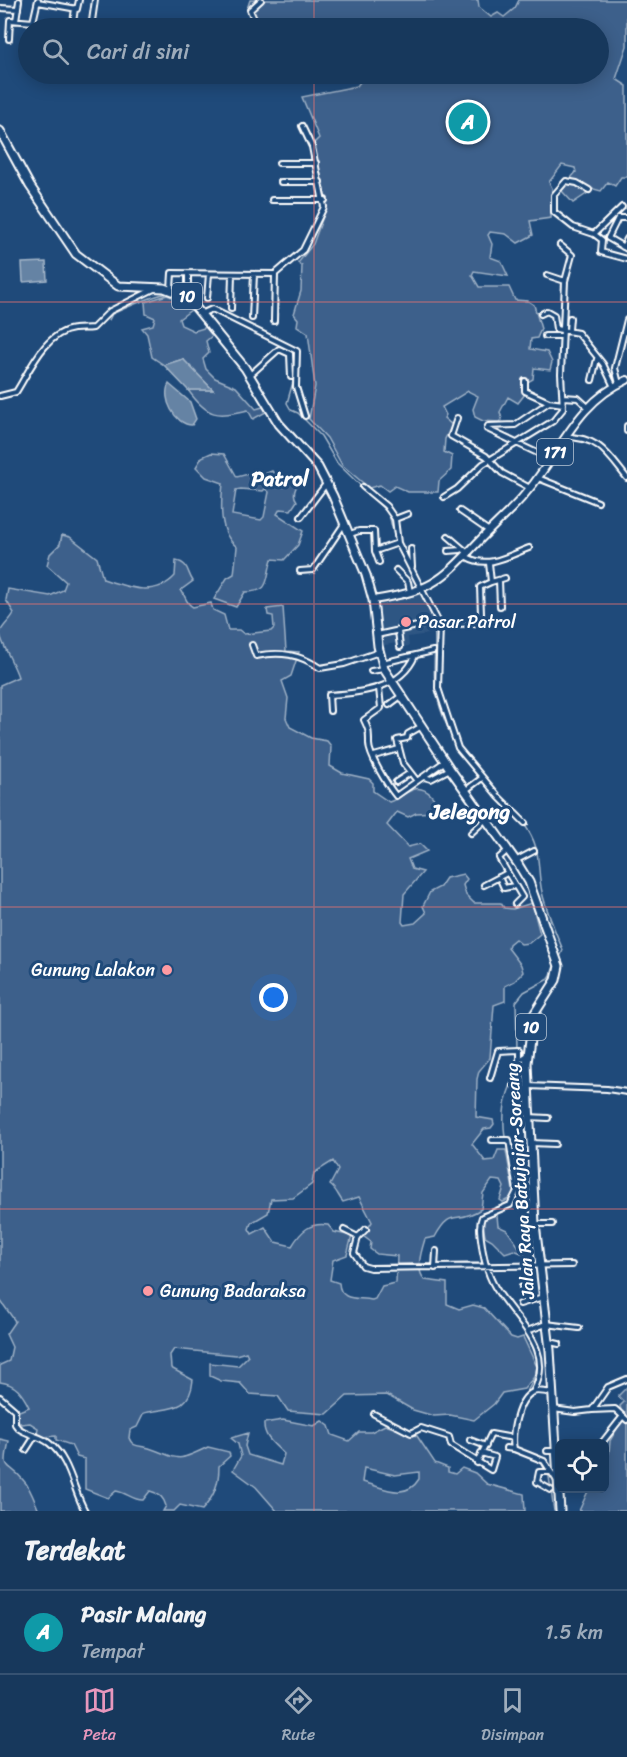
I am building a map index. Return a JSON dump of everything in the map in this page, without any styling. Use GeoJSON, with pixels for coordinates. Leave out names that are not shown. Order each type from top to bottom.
{"type":"FeatureCollection","features":[{"type":"Feature","properties":{"kind":"highway","name":"10"},"geometry":{"type":"LineString","coordinates":[[0,131],[30,186],[76,254],[118,286],[171,289]]}},
{"type":"Feature","properties":{"kind":"highway","name":"Jalan Raya Batujajar-Soreang"},"geometry":{"type":"LineString","coordinates":[[171,289],[187,297],[250,375],[279,424],[313,460],[327,484],[360,557],[373,600],[376,635],[383,666],[444,762],[487,819],[528,881],[559,966],[556,980],[533,1016],[527,1055],[528,1117],[538,1266],[549,1342],[555,1439]]}},
{"type":"Feature","properties":{"kind":"highway","name":"Jalan Raya Batujajar-Soreang"},"geometry":{"type":"LineString","coordinates":[[559,1493],[560,1511]]}},
{"type":"Feature","properties":{"kind":"main road","name":"171"},"geometry":{"type":"LineString","coordinates":[[373,600],[418,590],[443,578],[468,556],[530,488],[564,437],[588,407],[627,380]]}},
{"type":"Feature","properties":{"kind":"street"},"geometry":{"type":"LineString","coordinates":[[35,18],[38,1],[55,2],[78,9],[79,0]]}},
{"type":"Feature","properties":{"kind":"street"},"geometry":{"type":"LineString","coordinates":[[92,18],[95,0]]}},
{"type":"Feature","properties":{"kind":"street"},"geometry":{"type":"LineString","coordinates":[[254,18],[250,10],[261,0]]}},
{"type":"Feature","properties":{"kind":"street"},"geometry":{"type":"LineString","coordinates":[[9,39],[10,20],[16,20],[19,1]]}},
{"type":"Feature","properties":{"kind":"street"},"geometry":{"type":"LineString","coordinates":[[0,8],[18,9]]}},
{"type":"Feature","properties":{"kind":"street"},"geometry":{"type":"LineString","coordinates":[[74,18],[75,8]]}},
{"type":"Feature","properties":{"kind":"street"},"geometry":{"type":"LineString","coordinates":[[274,321],[275,274],[303,250],[319,223],[325,200],[309,139],[302,126]]}},
{"type":"Feature","properties":{"kind":"street"},"geometry":{"type":"LineString","coordinates":[[279,163],[316,163]]}},
{"type":"Feature","properties":{"kind":"street"},"geometry":{"type":"LineString","coordinates":[[281,182],[320,182]]}},
{"type":"Feature","properties":{"kind":"street"},"geometry":{"type":"LineString","coordinates":[[589,190],[577,183],[566,182],[554,195],[554,212],[573,227],[594,234],[602,240],[601,252],[627,259]]}},
{"type":"Feature","properties":{"kind":"street"},"geometry":{"type":"LineString","coordinates":[[272,200],[325,200]]}},
{"type":"Feature","properties":{"kind":"street"},"geometry":{"type":"LineString","coordinates":[[594,234],[622,207]]}},
{"type":"Feature","properties":{"kind":"street"},"geometry":{"type":"LineString","coordinates":[[627,218],[621,216],[608,239],[625,248],[627,239]]}},
{"type":"Feature","properties":{"kind":"street"},"geometry":{"type":"LineString","coordinates":[[606,221],[615,224]]}},
{"type":"Feature","properties":{"kind":"street"},"geometry":{"type":"LineString","coordinates":[[444,497],[500,453],[520,443],[530,433],[559,416],[564,397],[561,386],[565,281],[572,255],[560,245]]}},
{"type":"Feature","properties":{"kind":"street"},"geometry":{"type":"LineString","coordinates":[[171,289],[172,273],[275,274]]}},
{"type":"Feature","properties":{"kind":"street"},"geometry":{"type":"LineString","coordinates":[[188,273],[188,287]]}},
{"type":"Feature","properties":{"kind":"street"},"geometry":{"type":"LineString","coordinates":[[207,298],[209,274]]}},
{"type":"Feature","properties":{"kind":"street"},"geometry":{"type":"LineString","coordinates":[[231,309],[232,274]]}},
{"type":"Feature","properties":{"kind":"street"},"geometry":{"type":"LineString","coordinates":[[252,318],[254,274]]}},
{"type":"Feature","properties":{"kind":"street"},"geometry":{"type":"LineString","coordinates":[[547,275],[565,281]]}},
{"type":"Feature","properties":{"kind":"street"},"geometry":{"type":"LineString","coordinates":[[0,396],[16,392],[26,372],[62,334],[74,328],[93,328],[110,311],[156,288]]}},
{"type":"Feature","properties":{"kind":"street"},"geometry":{"type":"LineString","coordinates":[[201,314],[212,309],[294,351]]}},
{"type":"Feature","properties":{"kind":"street"},"geometry":{"type":"LineString","coordinates":[[541,314],[552,313],[555,329],[576,331],[598,358],[616,386]]}},
{"type":"Feature","properties":{"kind":"street"},"geometry":{"type":"LineString","coordinates":[[569,330],[570,318]]}},
{"type":"Feature","properties":{"kind":"street"},"geometry":{"type":"LineString","coordinates":[[616,386],[615,368],[627,320]]}},
{"type":"Feature","properties":{"kind":"street"},"geometry":{"type":"LineString","coordinates":[[545,336],[562,336]]}},
{"type":"Feature","properties":{"kind":"street"},"geometry":{"type":"LineString","coordinates":[[250,375],[279,349],[294,351]]}},
{"type":"Feature","properties":{"kind":"street"},"geometry":{"type":"LineString","coordinates":[[291,377],[294,351]]}},
{"type":"Feature","properties":{"kind":"street"},"geometry":{"type":"LineString","coordinates":[[294,351],[296,387],[305,416]]}},
{"type":"Feature","properties":{"kind":"street"},"geometry":{"type":"LineString","coordinates":[[592,380],[598,358]]}},
{"type":"Feature","properties":{"kind":"street"},"geometry":{"type":"LineString","coordinates":[[525,381],[525,391],[549,402],[563,404]]}},
{"type":"Feature","properties":{"kind":"street"},"geometry":{"type":"LineString","coordinates":[[564,397],[578,398],[588,407]]}},
{"type":"Feature","properties":{"kind":"street"},"geometry":{"type":"LineString","coordinates":[[549,402],[515,424],[488,427],[488,431],[520,443],[550,459]]}},
{"type":"Feature","properties":{"kind":"street"},"geometry":{"type":"LineString","coordinates":[[456,418],[451,436],[490,461],[502,473],[530,488]]}},
{"type":"Feature","properties":{"kind":"street"},"geometry":{"type":"LineString","coordinates":[[627,426],[627,431]]}},
{"type":"Feature","properties":{"kind":"street"},"geometry":{"type":"LineString","coordinates":[[564,437],[581,437],[598,443],[627,478]]}},
{"type":"Feature","properties":{"kind":"street"},"geometry":{"type":"LineString","coordinates":[[538,478],[598,502]]}},
{"type":"Feature","properties":{"kind":"street"},"geometry":{"type":"LineString","coordinates":[[301,517],[327,484]]}},
{"type":"Feature","properties":{"kind":"street"},"geometry":{"type":"LineString","coordinates":[[363,487],[386,506],[395,519],[398,543],[412,571],[418,590],[440,625],[437,658],[439,696],[458,748],[482,778],[525,823]]}},
{"type":"Feature","properties":{"kind":"street"},"geometry":{"type":"LineString","coordinates":[[460,511],[477,520],[490,532]]}},
{"type":"Feature","properties":{"kind":"street"},"geometry":{"type":"LineString","coordinates":[[395,519],[408,514]]}},
{"type":"Feature","properties":{"kind":"street"},"geometry":{"type":"LineString","coordinates":[[300,570],[313,570],[345,524]]}},
{"type":"Feature","properties":{"kind":"street"},"geometry":{"type":"LineString","coordinates":[[350,535],[358,531],[374,531],[375,551],[379,562]]}},
{"type":"Feature","properties":{"kind":"street"},"geometry":{"type":"LineString","coordinates":[[448,536],[468,556],[481,563],[489,563],[529,548]]}},
{"type":"Feature","properties":{"kind":"street"},"geometry":{"type":"LineString","coordinates":[[375,551],[398,543]]}},
{"type":"Feature","properties":{"kind":"street"},"geometry":{"type":"LineString","coordinates":[[411,549],[412,571]]}},
{"type":"Feature","properties":{"kind":"street"},"geometry":{"type":"LineString","coordinates":[[448,551],[462,550]]}},
{"type":"Feature","properties":{"kind":"street"},"geometry":{"type":"LineString","coordinates":[[489,563],[491,582]]}},
{"type":"Feature","properties":{"kind":"street"},"geometry":{"type":"LineString","coordinates":[[396,570],[418,590]]}},
{"type":"Feature","properties":{"kind":"street"},"geometry":{"type":"LineString","coordinates":[[481,614],[480,587],[506,578]]}},
{"type":"Feature","properties":{"kind":"street"},"geometry":{"type":"LineString","coordinates":[[499,580],[500,606]]}},
{"type":"Feature","properties":{"kind":"street"},"geometry":{"type":"LineString","coordinates":[[440,625],[495,622]]}},
{"type":"Feature","properties":{"kind":"street"},"geometry":{"type":"LineString","coordinates":[[376,635],[422,625]]}},
{"type":"Feature","properties":{"kind":"street"},"geometry":{"type":"LineString","coordinates":[[398,631],[400,647]]}},
{"type":"Feature","properties":{"kind":"street"},"geometry":{"type":"LineString","coordinates":[[252,645],[256,656],[271,653],[302,656],[320,668],[337,666],[379,652]]}},
{"type":"Feature","properties":{"kind":"street"},"geometry":{"type":"LineString","coordinates":[[371,671],[433,651]]}},
{"type":"Feature","properties":{"kind":"street"},"geometry":{"type":"LineString","coordinates":[[330,711],[329,695],[379,688],[411,667],[416,656]]}},
{"type":"Feature","properties":{"kind":"street"},"geometry":{"type":"LineString","coordinates":[[379,688],[381,708],[364,720],[374,756],[396,796],[444,762]]}},
{"type":"Feature","properties":{"kind":"street"},"geometry":{"type":"LineString","coordinates":[[389,705],[401,696]]}},
{"type":"Feature","properties":{"kind":"street"},"geometry":{"type":"LineString","coordinates":[[417,781],[410,773],[397,740],[407,738],[408,734],[422,726]]}},
{"type":"Feature","properties":{"kind":"street"},"geometry":{"type":"LineString","coordinates":[[374,756],[399,749]]}},
{"type":"Feature","properties":{"kind":"street"},"geometry":{"type":"LineString","coordinates":[[436,777],[444,762]]}},
{"type":"Feature","properties":{"kind":"street"},"geometry":{"type":"LineString","coordinates":[[424,777],[436,777],[450,769]]}},
{"type":"Feature","properties":{"kind":"street"},"geometry":{"type":"LineString","coordinates":[[396,782],[410,773]]}},
{"type":"Feature","properties":{"kind":"street"},"geometry":{"type":"LineString","coordinates":[[466,790],[482,778]]}},
{"type":"Feature","properties":{"kind":"street"},"geometry":{"type":"LineString","coordinates":[[471,833],[487,819]]}},
{"type":"Feature","properties":{"kind":"street"},"geometry":{"type":"LineString","coordinates":[[508,850],[499,858],[522,898],[515,904]]}},
{"type":"Feature","properties":{"kind":"street"},"geometry":{"type":"LineString","coordinates":[[516,861],[534,851]]}},
{"type":"Feature","properties":{"kind":"street"},"geometry":{"type":"LineString","coordinates":[[484,885],[507,873]]}},
{"type":"Feature","properties":{"kind":"street"},"geometry":{"type":"LineString","coordinates":[[499,877],[504,888],[514,886]]}},
{"type":"Feature","properties":{"kind":"street"},"geometry":{"type":"LineString","coordinates":[[519,891],[528,881]]}},
{"type":"Feature","properties":{"kind":"street"},"geometry":{"type":"LineString","coordinates":[[490,1078],[498,1051],[517,1050],[519,1060],[514,1085]]}},
{"type":"Feature","properties":{"kind":"street"},"geometry":{"type":"LineString","coordinates":[[519,1060],[527,1055]]}},
{"type":"Feature","properties":{"kind":"street"},"geometry":{"type":"LineString","coordinates":[[527,1086],[627,1092]]}},
{"type":"Feature","properties":{"kind":"street"},"geometry":{"type":"LineString","coordinates":[[528,1117],[548,1118]]}},
{"type":"Feature","properties":{"kind":"street"},"geometry":{"type":"LineString","coordinates":[[492,1140],[508,1140],[517,1191],[510,1205],[498,1212],[485,1215],[480,1220],[486,1268],[495,1287],[527,1331],[541,1364],[539,1378],[518,1415],[511,1437],[511,1449],[541,1459],[555,1478]]}},
{"type":"Feature","properties":{"kind":"street"},"geometry":{"type":"LineString","coordinates":[[530,1143],[555,1144]]}},
{"type":"Feature","properties":{"kind":"street"},"geometry":{"type":"LineString","coordinates":[[535,1224],[552,1224]]}},
{"type":"Feature","properties":{"kind":"street"},"geometry":{"type":"LineString","coordinates":[[366,1229],[358,1237],[354,1253],[366,1267],[486,1268],[572,1265]]}},
{"type":"Feature","properties":{"kind":"street"},"geometry":{"type":"LineString","coordinates":[[344,1230],[358,1237]]}},
{"type":"Feature","properties":{"kind":"street"},"geometry":{"type":"LineString","coordinates":[[435,1268],[436,1251]]}},
{"type":"Feature","properties":{"kind":"street"},"geometry":{"type":"LineString","coordinates":[[522,1287],[526,1301]]}},
{"type":"Feature","properties":{"kind":"street"},"geometry":{"type":"LineString","coordinates":[[520,1304],[543,1298]]}},
{"type":"Feature","properties":{"kind":"street"},"geometry":{"type":"LineString","coordinates":[[527,1331],[546,1324],[579,1328]]}},
{"type":"Feature","properties":{"kind":"street"},"geometry":{"type":"LineString","coordinates":[[549,1342],[559,1344]]}},
{"type":"Feature","properties":{"kind":"street"},"geometry":{"type":"LineString","coordinates":[[592,1410],[608,1387],[627,1379]]}},
{"type":"Feature","properties":{"kind":"street"},"geometry":{"type":"LineString","coordinates":[[532,1392],[552,1393]]}},
{"type":"Feature","properties":{"kind":"street"},"geometry":{"type":"LineString","coordinates":[[0,1397],[15,1410],[15,1424],[18,1428],[49,1443],[60,1455],[67,1466],[78,1502],[85,1511]]}},
{"type":"Feature","properties":{"kind":"street"},"geometry":{"type":"LineString","coordinates":[[552,1409],[575,1412],[615,1408],[627,1420]]}},
{"type":"Feature","properties":{"kind":"street"},"geometry":{"type":"LineString","coordinates":[[374,1414],[409,1433],[421,1428],[444,1434],[449,1437],[451,1445],[458,1447],[477,1463],[491,1470],[495,1457],[481,1453]]}},
{"type":"Feature","properties":{"kind":"street"},"geometry":{"type":"LineString","coordinates":[[604,1439],[623,1416]]}},
{"type":"Feature","properties":{"kind":"street"},"geometry":{"type":"LineString","coordinates":[[477,1463],[492,1433],[511,1437]]}},
{"type":"Feature","properties":{"kind":"street"},"geometry":{"type":"LineString","coordinates":[[26,1450],[35,1436]]}},
{"type":"Feature","properties":{"kind":"street"},"geometry":{"type":"LineString","coordinates":[[470,1440],[486,1446]]}},
{"type":"Feature","properties":{"kind":"street"},"geometry":{"type":"LineString","coordinates":[[547,1451],[555,1453]]}},
{"type":"Feature","properties":{"kind":"street"},"geometry":{"type":"LineString","coordinates":[[549,1472],[538,1473],[537,1483],[551,1490]]}},
{"type":"Feature","properties":{"kind":"shaded area"},"geometry":{"type":"Polygon","coordinates":[[[250,0],[478,0],[479,7],[491,17],[498,13],[504,17],[515,8],[519,0],[627,0],[627,46],[616,79],[627,86],[627,177],[621,177],[615,186],[608,182],[601,191],[594,189],[573,203],[561,190],[576,172],[575,168],[562,165],[549,182],[552,188],[551,218],[530,221],[533,235],[518,243],[506,234],[490,232],[488,235],[492,244],[490,257],[501,261],[508,276],[474,271],[472,275],[479,287],[509,287],[515,300],[528,301],[534,305],[541,329],[537,338],[531,339],[530,349],[547,352],[552,362],[550,370],[534,368],[533,379],[522,385],[525,394],[518,403],[508,397],[500,412],[502,419],[499,422],[483,421],[475,417],[473,409],[478,396],[468,391],[442,407],[446,415],[444,418],[452,425],[445,439],[444,452],[452,456],[451,470],[439,481],[438,492],[408,492],[395,486],[388,491],[380,485],[369,488],[342,465],[327,438],[309,419],[315,386],[308,333],[297,326],[298,319],[294,314],[301,291],[302,266],[298,263],[313,244],[327,206],[314,143],[319,138],[302,97],[358,84],[609,84],[609,18],[256,18],[254,13],[247,9],[250,0]]]}},
{"type":"Feature","properties":{"kind":"shaded area"},"geometry":{"type":"Polygon","coordinates":[[[46,262],[47,280],[23,282],[22,263],[46,262]]]}},
{"type":"Feature","properties":{"kind":"shaded area"},"geometry":{"type":"Polygon","coordinates":[[[167,295],[183,301],[191,310],[179,319],[181,325],[194,331],[207,327],[213,335],[206,341],[209,353],[203,359],[206,369],[215,378],[236,387],[256,409],[263,407],[266,412],[253,419],[248,410],[228,414],[214,413],[201,406],[188,390],[213,390],[183,359],[164,365],[152,357],[147,334],[142,328],[153,325],[155,318],[146,314],[145,302],[167,295]]]}},
{"type":"Feature","properties":{"kind":"shaded area"},"geometry":{"type":"Polygon","coordinates":[[[183,359],[213,390],[188,390],[164,365],[183,359]]]}},
{"type":"Feature","properties":{"kind":"shaded area"},"geometry":{"type":"Polygon","coordinates":[[[169,384],[190,402],[196,419],[192,425],[180,421],[171,410],[167,396],[169,384]]]}},
{"type":"Feature","properties":{"kind":"shaded area"},"geometry":{"type":"Polygon","coordinates":[[[211,453],[224,454],[237,477],[252,473],[255,478],[272,471],[284,487],[298,478],[301,480],[294,493],[297,501],[291,510],[280,509],[277,514],[303,531],[298,545],[284,560],[272,559],[264,587],[260,590],[245,592],[236,607],[214,599],[227,578],[234,574],[237,547],[227,534],[222,518],[223,483],[206,477],[196,467],[202,457],[211,453]],[[265,489],[263,491],[236,490],[232,515],[261,520],[264,517],[269,492],[265,489]]]}},
{"type":"Feature","properties":{"kind":"shaded area"},"geometry":{"type":"Polygon","coordinates":[[[62,535],[70,537],[97,558],[103,579],[140,589],[159,587],[167,583],[175,576],[176,561],[180,562],[186,566],[193,581],[181,590],[187,602],[193,607],[211,603],[213,610],[224,615],[228,630],[239,630],[244,634],[271,631],[274,628],[273,616],[268,615],[267,609],[283,607],[286,651],[299,652],[291,676],[282,681],[288,698],[286,718],[290,727],[311,738],[327,741],[331,746],[330,766],[342,773],[369,779],[373,783],[373,791],[389,802],[415,789],[425,791],[435,801],[435,812],[416,813],[408,817],[397,812],[387,825],[408,847],[420,844],[427,851],[408,859],[412,869],[423,872],[404,894],[402,922],[404,925],[415,923],[426,913],[423,906],[430,892],[440,887],[446,878],[463,874],[467,879],[463,885],[466,895],[474,903],[501,903],[504,908],[513,909],[532,903],[540,934],[529,943],[521,944],[515,939],[509,944],[508,948],[521,965],[523,972],[515,981],[505,986],[505,1001],[494,1005],[490,1058],[479,1071],[477,1079],[476,1117],[493,1120],[494,1124],[491,1128],[484,1129],[472,1144],[485,1161],[494,1160],[498,1150],[506,1150],[514,1196],[503,1202],[500,1200],[504,1187],[501,1181],[492,1180],[483,1193],[481,1209],[472,1214],[450,1219],[435,1237],[425,1239],[420,1266],[425,1280],[447,1283],[447,1304],[459,1309],[473,1305],[484,1308],[511,1337],[517,1339],[523,1337],[537,1367],[534,1377],[524,1389],[502,1393],[494,1404],[474,1420],[450,1415],[434,1416],[413,1410],[387,1395],[347,1396],[327,1414],[288,1411],[278,1396],[250,1394],[240,1383],[221,1381],[210,1376],[210,1363],[238,1366],[248,1356],[246,1352],[236,1355],[174,1349],[170,1355],[171,1368],[193,1380],[191,1391],[183,1403],[176,1407],[144,1413],[137,1427],[130,1430],[129,1438],[135,1445],[178,1458],[208,1447],[229,1452],[230,1456],[219,1466],[213,1495],[202,1510],[180,1505],[174,1511],[163,1511],[166,1506],[162,1498],[150,1491],[143,1500],[140,1500],[116,1491],[108,1498],[85,1489],[85,1459],[77,1457],[71,1445],[56,1440],[56,1436],[43,1437],[37,1433],[38,1428],[30,1423],[21,1424],[17,1419],[19,1411],[29,1407],[24,1397],[10,1385],[0,1382],[0,1365],[9,1361],[12,1347],[6,1334],[15,1321],[0,1300],[0,685],[18,677],[0,633],[14,613],[6,600],[8,589],[50,596],[63,590],[66,582],[47,565],[50,554],[60,544],[62,535]],[[333,1161],[314,1173],[312,1184],[293,1198],[271,1199],[268,1213],[251,1223],[249,1229],[252,1234],[265,1227],[275,1242],[292,1246],[299,1236],[311,1226],[322,1224],[328,1225],[334,1232],[352,1236],[347,1255],[333,1260],[330,1280],[339,1283],[340,1289],[346,1296],[372,1300],[375,1299],[382,1286],[396,1283],[397,1256],[377,1254],[370,1249],[371,1242],[363,1236],[372,1222],[359,1197],[343,1202],[330,1185],[338,1170],[333,1161]]]}},
{"type":"Feature","properties":{"kind":"shaded area","name":"Pasar Patrol"},"geometry":{"type":"Polygon","coordinates":[[[419,594],[435,625],[435,633],[408,637],[409,646],[402,647],[401,642],[380,646],[377,602],[419,594]]]}},
{"type":"Feature","properties":{"kind":"shaded area"},"geometry":{"type":"Polygon","coordinates":[[[497,1215],[498,1226],[507,1230],[524,1254],[514,1250],[505,1253],[485,1236],[482,1218],[497,1215]]]}},
{"type":"Feature","properties":{"kind":"shaded area"},"geometry":{"type":"Polygon","coordinates":[[[627,1387],[627,1511],[579,1511],[587,1493],[609,1493],[610,1441],[623,1418],[620,1406],[624,1402],[618,1396],[627,1387]]]}},
{"type":"Feature","properties":{"kind":"shaded area"},"geometry":{"type":"Polygon","coordinates":[[[283,1420],[314,1426],[322,1421],[329,1426],[332,1435],[349,1441],[359,1432],[371,1432],[385,1425],[417,1436],[435,1463],[448,1468],[448,1472],[455,1474],[462,1468],[475,1473],[487,1484],[524,1494],[525,1511],[277,1511],[256,1487],[233,1470],[241,1456],[238,1444],[231,1438],[248,1433],[245,1446],[248,1455],[281,1465],[284,1454],[268,1437],[264,1423],[283,1420]],[[364,1468],[362,1482],[392,1491],[400,1491],[407,1490],[419,1479],[419,1472],[395,1475],[364,1468]]]}},
{"type":"Feature","properties":{"kind":"shaded area"},"geometry":{"type":"Polygon","coordinates":[[[0,1439],[9,1441],[6,1463],[26,1484],[39,1511],[0,1511],[0,1439]]]}},
{"type":"Feature","properties":{"kind":"waterway"},"geometry":{"type":"LineString","coordinates":[[109,320],[112,314],[169,293]]}},
{"type":"Feature","properties":{"kind":"waterway"},"geometry":{"type":"LineString","coordinates":[[186,301],[199,318]]}},
{"type":"Feature","properties":{"kind":"waterway"},"geometry":{"type":"LineString","coordinates":[[232,321],[294,352],[293,382],[287,403],[291,410],[298,413],[321,436],[337,463],[361,486]]}},
{"type":"Feature","properties":{"kind":"waterway"},"geometry":{"type":"LineString","coordinates":[[364,490],[389,514],[395,540]]}},
{"type":"Feature","properties":{"kind":"waterway"},"geometry":{"type":"LineString","coordinates":[[397,546],[418,587]]}},
{"type":"Feature","properties":{"kind":"waterway"},"geometry":{"type":"LineString","coordinates":[[420,591],[432,617],[434,628],[434,671],[437,697],[457,746],[478,777]]}},
{"type":"Feature","properties":{"kind":"waterway"},"geometry":{"type":"LineString","coordinates":[[483,782],[504,804]]}},
{"type":"Feature","properties":{"kind":"waterway"},"geometry":{"type":"LineString","coordinates":[[524,824],[534,842],[542,892],[563,950],[561,955]]}},
{"type":"Feature","properties":{"kind":"waterway"},"geometry":{"type":"LineString","coordinates":[[517,1050],[516,1002],[524,992],[550,978],[555,963]]}},
{"type":"Feature","properties":{"kind":"waterway"},"geometry":{"type":"LineString","coordinates":[[505,1137],[505,1107],[514,1078]]}},
{"type":"Feature","properties":{"kind":"waterway"},"geometry":{"type":"LineString","coordinates":[[506,1142],[510,1158]]}},
{"type":"Feature","properties":{"kind":"waterway"},"geometry":{"type":"LineString","coordinates":[[479,1222],[482,1213],[497,1209]]}},
{"type":"Feature","properties":{"kind":"waterway"},"geometry":{"type":"LineString","coordinates":[[480,1244],[483,1264]]}},
{"type":"Feature","properties":{"kind":"waterway"},"geometry":{"type":"LineString","coordinates":[[485,1271],[500,1297]]}},
{"type":"Feature","properties":{"kind":"waterway"},"geometry":{"type":"LineString","coordinates":[[521,1325],[537,1355]]}},
{"type":"Feature","properties":{"kind":"waterway"},"geometry":{"type":"LineString","coordinates":[[523,1399],[538,1371]]}},
{"type":"Feature","properties":{"kind":"waterway"},"geometry":{"type":"LineString","coordinates":[[510,1435],[516,1414]]}},
{"type":"Feature","properties":{"kind":"waterway"},"geometry":{"type":"LineString","coordinates":[[510,1440],[512,1452],[530,1457]]}},
{"type":"Feature","properties":{"kind":"waterway"},"geometry":{"type":"LineString","coordinates":[[540,1461],[549,1477],[554,1511]]}},
{"type":"Feature","properties":{"kind":"place","name":"Pasir Malang"},"geometry":{"type":"Point","coordinates":[468,122]}},
{"type":"Feature","properties":{"kind":"place","name":"Pasar Patrol"},"geometry":{"type":"Point","coordinates":[406,622]}},
{"type":"Feature","properties":{"kind":"place","name":"Gunung Lalakon"},"geometry":{"type":"Point","coordinates":[167,970]}},
{"type":"Feature","properties":{"kind":"place","name":"Gunung Badaraksa"},"geometry":{"type":"Point","coordinates":[148,1291]}},
{"type":"Feature","properties":{"kind":"district","name":"Patrol"},"geometry":{"type":"Point","coordinates":[280,479]}},
{"type":"Feature","properties":{"kind":"district","name":"Jelegong"},"geometry":{"type":"Point","coordinates":[470,812]}}]}
